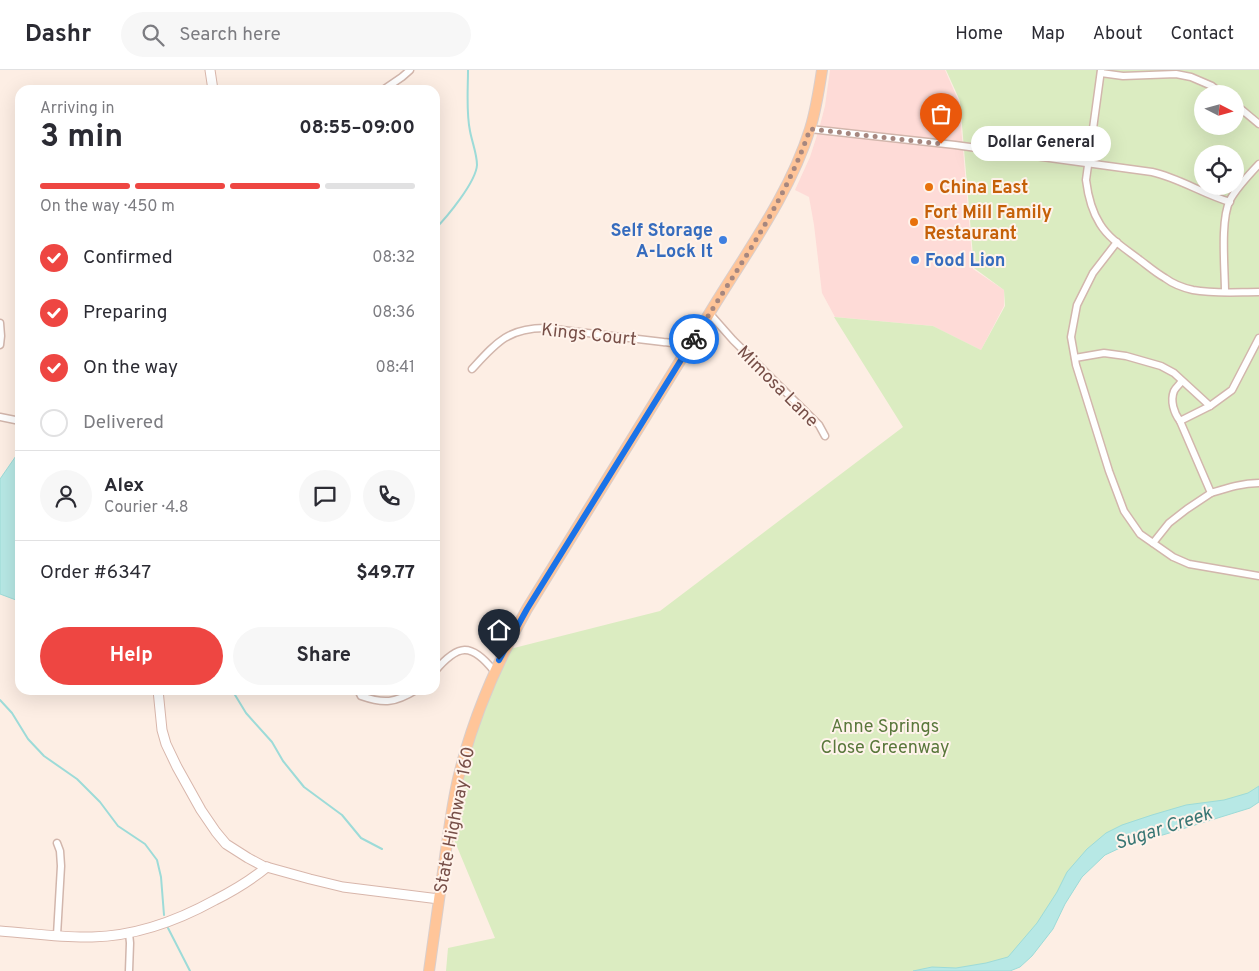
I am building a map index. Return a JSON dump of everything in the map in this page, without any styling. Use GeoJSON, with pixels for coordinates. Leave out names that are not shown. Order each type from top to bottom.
{"type":"FeatureCollection","features":[{"type":"Feature","properties":{"kind":"main road"},"geometry":{"type":"LineString","coordinates":[[210,70],[214,85]]}},
{"type":"Feature","properties":{"kind":"main road","name":"State Highway 160"},"geometry":{"type":"LineString","coordinates":[[429,971],[459,773],[476,718],[494,671],[527,609],[780,199],[797,164],[810,129],[822,70]]}},
{"type":"Feature","properties":{"kind":"main road"},"geometry":{"type":"LineString","coordinates":[[158,695],[162,730],[166,744],[201,810],[226,844],[267,867],[343,887],[439,899]]}},
{"type":"Feature","properties":{"kind":"main road"},"geometry":{"type":"LineString","coordinates":[[0,931],[92,937],[129,933],[152,928],[176,920],[203,907],[238,888],[267,867]]}},
{"type":"Feature","properties":{"kind":"street"},"geometry":{"type":"LineString","coordinates":[[390,85],[410,70]]}},
{"type":"Feature","properties":{"kind":"street"},"geometry":{"type":"LineString","coordinates":[[1210,85],[1191,77],[1176,74],[1123,76],[1101,72],[1086,180],[1087,193],[1100,225],[1110,237],[1165,279],[1192,290],[1206,292],[1259,292]]}},
{"type":"Feature","properties":{"kind":"street"},"geometry":{"type":"LineString","coordinates":[[1244,112],[1259,124]]}},
{"type":"Feature","properties":{"kind":"street"},"geometry":{"type":"LineString","coordinates":[[810,129],[955,145],[1164,175],[1230,202]]}},
{"type":"Feature","properties":{"kind":"street"},"geometry":{"type":"LineString","coordinates":[[1225,292],[1224,226],[1230,202],[1242,183],[1259,164]]}},
{"type":"Feature","properties":{"kind":"street"},"geometry":{"type":"LineString","coordinates":[[1117,242],[1093,273],[1077,305],[1071,337],[1075,358],[1108,471],[1124,511],[1140,534],[1173,557],[1189,564],[1259,576]]}},
{"type":"Feature","properties":{"kind":"street","name":"Mimosa Lane"},"geometry":{"type":"LineString","coordinates":[[710,314],[733,340],[818,424],[825,436]]}},
{"type":"Feature","properties":{"kind":"street"},"geometry":{"type":"LineString","coordinates":[[0,323],[0,345]]}},
{"type":"Feature","properties":{"kind":"street","name":"Kings Court"},"geometry":{"type":"LineString","coordinates":[[472,368],[507,336],[530,328],[545,328],[678,344],[688,350]]}},
{"type":"Feature","properties":{"kind":"street"},"geometry":{"type":"LineString","coordinates":[[1180,421],[1210,406],[1232,390],[1259,338]]}},
{"type":"Feature","properties":{"kind":"street"},"geometry":{"type":"LineString","coordinates":[[1075,358],[1104,353],[1126,356],[1161,366],[1174,373],[1210,406]]}},
{"type":"Feature","properties":{"kind":"street"},"geometry":{"type":"LineString","coordinates":[[1182,381],[1174,391],[1174,412],[1180,421],[1211,493]]}},
{"type":"Feature","properties":{"kind":"street"},"geometry":{"type":"LineString","coordinates":[[0,417],[15,420]]}},
{"type":"Feature","properties":{"kind":"street"},"geometry":{"type":"LineString","coordinates":[[1153,542],[1169,523],[1211,493],[1246,483],[1259,483]]}},
{"type":"Feature","properties":{"kind":"street"},"geometry":{"type":"LineString","coordinates":[[440,666],[452,654],[465,650],[479,655],[494,671]]}},
{"type":"Feature","properties":{"kind":"street"},"geometry":{"type":"LineString","coordinates":[[361,695],[374,700],[388,702],[407,695]]}},
{"type":"Feature","properties":{"kind":"street"},"geometry":{"type":"LineString","coordinates":[[57,843],[60,851],[61,866],[57,935]]}},
{"type":"Feature","properties":{"kind":"street"},"geometry":{"type":"LineString","coordinates":[[129,933],[129,971]]}},
{"type":"Feature","properties":{"kind":"shaded area"},"geometry":{"type":"Polygon","coordinates":[[[830,70],[945,70],[959,102],[973,269],[1004,290],[1004,306],[981,350],[933,326],[835,317],[822,293],[809,197],[795,190],[810,157],[819,129],[825,106],[830,70]]]}},
{"type":"Feature","properties":{"kind":"green space","name":"Anne Springs Close Greenway"},"geometry":{"type":"Polygon","coordinates":[[[946,70],[1259,70],[1259,794],[1101,848],[1021,953],[972,971],[446,971],[448,948],[495,938],[453,837],[463,773],[482,712],[510,649],[660,611],[903,427],[834,317],[933,326],[981,350],[1005,306],[1004,290],[974,268],[960,101],[946,70]]]}},
{"type":"Feature","properties":{"kind":"water"},"geometry":{"type":"Polygon","coordinates":[[[15,457],[15,600],[0,594],[0,479],[15,457]]]}},
{"type":"Feature","properties":{"kind":"water","name":"Sugar Creek"},"geometry":{"type":"Polygon","coordinates":[[[1259,786],[1259,802],[1250,808],[1122,847],[1105,855],[1082,877],[1065,904],[1053,929],[1032,956],[1020,967],[1010,971],[913,971],[932,967],[956,968],[1008,957],[1037,923],[1057,892],[1067,872],[1087,849],[1106,833],[1122,825],[1152,815],[1186,805],[1224,800],[1248,793],[1259,786]]]}},
{"type":"Feature","properties":{"kind":"waterway"},"geometry":{"type":"LineString","coordinates":[[440,223],[466,190],[477,165],[468,116],[468,70]]}},
{"type":"Feature","properties":{"kind":"waterway"},"geometry":{"type":"LineString","coordinates":[[235,695],[246,713],[272,742],[283,761],[304,787],[342,815],[361,838],[382,849]]}},
{"type":"Feature","properties":{"kind":"waterway"},"geometry":{"type":"LineString","coordinates":[[0,700],[12,713],[28,739],[44,756],[77,779],[100,802],[118,826],[145,844],[157,860],[161,877],[164,915]]}},
{"type":"Feature","properties":{"kind":"waterway"},"geometry":{"type":"LineString","coordinates":[[168,928],[190,971]]}},
{"type":"Feature","properties":{"kind":"way so far"},"geometry":{"type":"LineString","coordinates":[[694,339],[780,199],[792,176],[810,129],[941,144]]}},
{"type":"Feature","properties":{"kind":"place","name":"Dollar General"},"geometry":{"type":"Point","coordinates":[941,144]}},
{"type":"Feature","properties":{"kind":"place","name":"China East"},"geometry":{"type":"Point","coordinates":[929,187]}},
{"type":"Feature","properties":{"kind":"place","name":"Fort Mill Family Restaurant"},"geometry":{"type":"Point","coordinates":[914,222]}},
{"type":"Feature","properties":{"kind":"place","name":"Self Storage A-Lock It"},"geometry":{"type":"Point","coordinates":[723,240]}},
{"type":"Feature","properties":{"kind":"place","name":"Food Lion"},"geometry":{"type":"Point","coordinates":[915,260]}},
{"type":"Feature","properties":{"kind":"route"},"geometry":{"type":"LineString","coordinates":[[499,660],[527,609],[694,339]]}}]}
